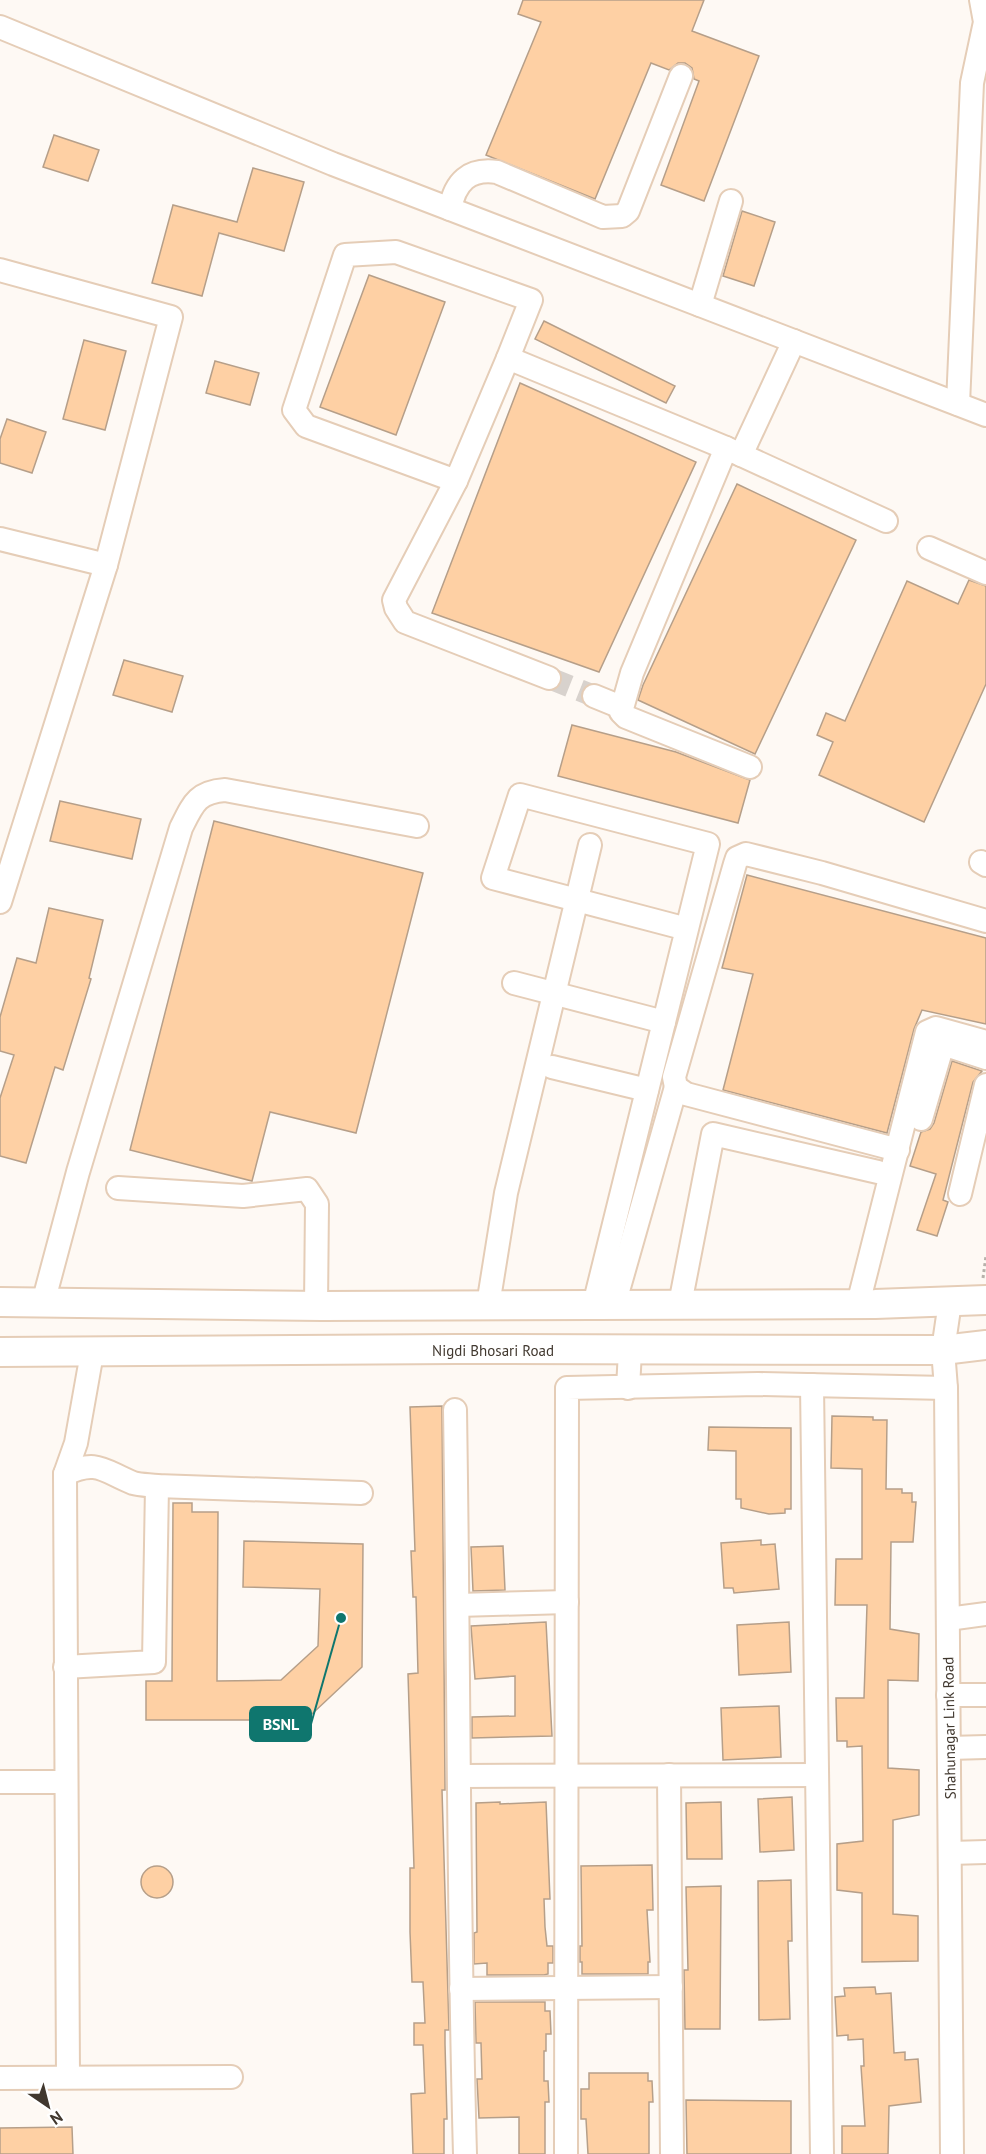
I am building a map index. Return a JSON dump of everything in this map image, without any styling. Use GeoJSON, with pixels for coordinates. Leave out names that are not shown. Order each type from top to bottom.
{"type":"FeatureCollection","features":[{"type":"Feature","properties":{"kind":"main road"},"geometry":{"type":"LineString","coordinates":[[0,1302],[316,1306],[866,1304],[986,1300]]}},
{"type":"Feature","properties":{"kind":"main road","name":"Nigdi Bhosari Road"},"geometry":{"type":"LineString","coordinates":[[0,1352],[457,1349],[943,1350],[986,1346]]}},
{"type":"Feature","properties":{"kind":"street"},"geometry":{"type":"LineString","coordinates":[[958,404],[977,155],[972,83],[985,22],[983,1]]}},
{"type":"Feature","properties":{"kind":"street"},"geometry":{"type":"LineString","coordinates":[[0,27],[333,165],[986,415]]}},
{"type":"Feature","properties":{"kind":"street"},"geometry":{"type":"LineString","coordinates":[[450,209],[453,195],[461,181],[483,170],[497,172],[603,217],[622,216],[628,211],[681,76]]}},
{"type":"Feature","properties":{"kind":"street"},"geometry":{"type":"LineString","coordinates":[[700,305],[731,201]]}},
{"type":"Feature","properties":{"kind":"street"},"geometry":{"type":"LineString","coordinates":[[456,482],[306,426],[294,410],[345,255],[396,252],[531,300],[456,482],[394,600],[405,622],[549,678]]}},
{"type":"Feature","properties":{"kind":"street"},"geometry":{"type":"LineString","coordinates":[[0,270],[171,318],[106,564],[0,902]]}},
{"type":"Feature","properties":{"kind":"street"},"geometry":{"type":"LineString","coordinates":[[750,767],[626,717],[621,712],[621,707],[734,451],[794,341]]}},
{"type":"Feature","properties":{"kind":"street"},"geometry":{"type":"LineString","coordinates":[[508,358],[734,451],[886,521]]}},
{"type":"Feature","properties":{"kind":"street"},"geometry":{"type":"LineString","coordinates":[[0,539],[106,564]]}},
{"type":"Feature","properties":{"kind":"street"},"geometry":{"type":"LineString","coordinates":[[929,548],[986,573]]}},
{"type":"Feature","properties":{"kind":"street"},"geometry":{"type":"LineString","coordinates":[[594,696],[621,707]]}},
{"type":"Feature","properties":{"kind":"street"},"geometry":{"type":"LineString","coordinates":[[43,1303],[78,1172],[177,839],[192,806],[203,794],[225,790],[417,826]]}},
{"type":"Feature","properties":{"kind":"street"},"geometry":{"type":"LineString","coordinates":[[604,1305],[647,1090],[664,1022],[687,929],[708,844],[520,795],[493,878],[687,929]]}},
{"type":"Feature","properties":{"kind":"street"},"geometry":{"type":"LineString","coordinates":[[488,1305],[506,1193],[590,845]]}},
{"type":"Feature","properties":{"kind":"street"},"geometry":{"type":"LineString","coordinates":[[604,1305],[676,1087],[674,1077],[735,864],[741,855],[822,873],[986,921]]}},
{"type":"Feature","properties":{"kind":"street"},"geometry":{"type":"LineString","coordinates":[[514,983],[664,1022]]}},
{"type":"Feature","properties":{"kind":"street"},"geometry":{"type":"LineString","coordinates":[[866,1304],[898,1150],[927,1032],[936,1028],[986,1042]]}},
{"type":"Feature","properties":{"kind":"street"},"geometry":{"type":"LineString","coordinates":[[866,1304],[943,1044],[986,1058]]}},
{"type":"Feature","properties":{"kind":"street"},"geometry":{"type":"LineString","coordinates":[[552,1067],[647,1090]]}},
{"type":"Feature","properties":{"kind":"street"},"geometry":{"type":"LineString","coordinates":[[960,1194],[986,1085]]}},
{"type":"Feature","properties":{"kind":"street"},"geometry":{"type":"LineString","coordinates":[[676,1087],[686,1094],[898,1150]]}},
{"type":"Feature","properties":{"kind":"street"},"geometry":{"type":"LineString","coordinates":[[680,1304],[713,1134],[878,1172]]}},
{"type":"Feature","properties":{"kind":"street"},"geometry":{"type":"LineString","coordinates":[[118,1188],[243,1196],[307,1189],[317,1204],[316,1306]]}},
{"type":"Feature","properties":{"kind":"street","name":"Shahunagar Link Road"},"geometry":{"type":"LineString","coordinates":[[950,1302],[943,1350],[946,1388],[952,2154]]}},
{"type":"Feature","properties":{"kind":"street"},"geometry":{"type":"LineString","coordinates":[[628,1388],[630,1351]]}},
{"type":"Feature","properties":{"kind":"street"},"geometry":{"type":"LineString","coordinates":[[758,1351],[758,1384]]}},
{"type":"Feature","properties":{"kind":"street"},"geometry":{"type":"LineString","coordinates":[[68,2077],[65,1474],[76,1443],[92,1353]]}},
{"type":"Feature","properties":{"kind":"street"},"geometry":{"type":"LineString","coordinates":[[566,2154],[567,1389],[758,1384],[946,1388]]}},
{"type":"Feature","properties":{"kind":"street"},"geometry":{"type":"LineString","coordinates":[[813,1385],[822,2154]]}},
{"type":"Feature","properties":{"kind":"street"},"geometry":{"type":"LineString","coordinates":[[455,1410],[461,1776],[460,1989],[465,2154]]}},
{"type":"Feature","properties":{"kind":"street"},"geometry":{"type":"LineString","coordinates":[[65,1474],[92,1465],[108,1469],[134,1483],[157,1486],[361,1493]]}},
{"type":"Feature","properties":{"kind":"street"},"geometry":{"type":"LineString","coordinates":[[65,1667],[154,1662],[157,1486]]}},
{"type":"Feature","properties":{"kind":"street"},"geometry":{"type":"LineString","coordinates":[[458,1605],[567,1602]]}},
{"type":"Feature","properties":{"kind":"street"},"geometry":{"type":"LineString","coordinates":[[948,1619],[986,1614]]}},
{"type":"Feature","properties":{"kind":"street"},"geometry":{"type":"LineString","coordinates":[[948,1695],[986,1695]]}},
{"type":"Feature","properties":{"kind":"street"},"geometry":{"type":"LineString","coordinates":[[949,1748],[986,1747]]}},
{"type":"Feature","properties":{"kind":"street"},"geometry":{"type":"LineString","coordinates":[[669,1775],[672,2154]]}},
{"type":"Feature","properties":{"kind":"street"},"geometry":{"type":"LineString","coordinates":[[461,1776],[817,1775]]}},
{"type":"Feature","properties":{"kind":"street"},"geometry":{"type":"LineString","coordinates":[[0,1782],[66,1782]]}},
{"type":"Feature","properties":{"kind":"street"},"geometry":{"type":"LineString","coordinates":[[950,1853],[986,1852]]}},
{"type":"Feature","properties":{"kind":"street"},"geometry":{"type":"LineString","coordinates":[[460,1989],[566,1986],[671,1987]]}},
{"type":"Feature","properties":{"kind":"street"},"geometry":{"type":"LineString","coordinates":[[0,2078],[231,2077]]}},
{"type":"Feature","properties":{"kind":"building"},"geometry":{"type":"Polygon","coordinates":[[[523,0],[704,0],[692,31],[759,56],[704,201],[661,185],[699,81],[694,79],[692,68],[685,63],[678,63],[669,70],[651,63],[595,199],[486,155],[541,22],[518,14],[523,0]]]}},
{"type":"Feature","properties":{"kind":"building"},"geometry":{"type":"Polygon","coordinates":[[[54,135],[99,150],[88,181],[43,167],[54,135]]]}},
{"type":"Feature","properties":{"kind":"building"},"geometry":{"type":"Polygon","coordinates":[[[253,168],[304,182],[284,251],[219,233],[202,296],[152,283],[173,205],[237,222],[253,168]]]}},
{"type":"Feature","properties":{"kind":"building"},"geometry":{"type":"Polygon","coordinates":[[[742,211],[775,222],[754,286],[723,276],[742,211]]]}},
{"type":"Feature","properties":{"kind":"building"},"geometry":{"type":"Polygon","coordinates":[[[369,275],[445,302],[396,435],[320,407],[369,275]]]}},
{"type":"Feature","properties":{"kind":"building"},"geometry":{"type":"Polygon","coordinates":[[[544,321],[675,386],[666,403],[535,339],[544,321]]]}},
{"type":"Feature","properties":{"kind":"building"},"geometry":{"type":"Polygon","coordinates":[[[84,340],[126,351],[105,430],[63,419],[84,340]]]}},
{"type":"Feature","properties":{"kind":"building"},"geometry":{"type":"Polygon","coordinates":[[[215,361],[259,373],[250,405],[206,393],[215,361]]]}},
{"type":"Feature","properties":{"kind":"building"},"geometry":{"type":"Polygon","coordinates":[[[520,383],[696,462],[599,672],[432,613],[520,383]]]}},
{"type":"Feature","properties":{"kind":"building"},"geometry":{"type":"Polygon","coordinates":[[[7,419],[46,432],[32,473],[0,463],[0,439],[7,419]]]}},
{"type":"Feature","properties":{"kind":"building"},"geometry":{"type":"Polygon","coordinates":[[[737,484],[856,540],[755,754],[638,700],[737,484]]]}},
{"type":"Feature","properties":{"kind":"building"},"geometry":{"type":"Polygon","coordinates":[[[969,580],[986,586],[986,684],[924,822],[819,775],[833,742],[817,735],[826,713],[845,721],[907,581],[958,604],[969,580]]]}},
{"type":"Feature","properties":{"kind":"building"},"geometry":{"type":"Polygon","coordinates":[[[124,660],[183,676],[172,712],[113,695],[124,660]]]}},
{"type":"Feature","properties":{"kind":"building"},"geometry":{"type":"Polygon","coordinates":[[[572,725],[676,752],[750,780],[738,823],[558,776],[572,725]]]}},
{"type":"Feature","properties":{"kind":"building"},"geometry":{"type":"Polygon","coordinates":[[[60,801],[141,819],[132,859],[50,841],[60,801]]]}},
{"type":"Feature","properties":{"kind":"building"},"geometry":{"type":"Polygon","coordinates":[[[214,821],[423,873],[356,1133],[270,1112],[252,1181],[130,1150],[214,821]]]}},
{"type":"Feature","properties":{"kind":"building"},"geometry":{"type":"Polygon","coordinates":[[[747,875],[986,938],[986,1024],[922,1010],[914,1029],[887,1133],[723,1090],[753,974],[722,968],[747,875]]]}},
{"type":"Feature","properties":{"kind":"building"},"geometry":{"type":"Polygon","coordinates":[[[49,908],[103,920],[89,978],[91,979],[63,1070],[55,1067],[26,1163],[0,1156],[0,1098],[14,1055],[0,1051],[0,1017],[17,958],[36,963],[49,908]]]}},
{"type":"Feature","properties":{"kind":"building"},"geometry":{"type":"Polygon","coordinates":[[[952,1061],[982,1071],[973,1082],[943,1200],[948,1202],[937,1236],[917,1230],[936,1174],[910,1166],[921,1132],[930,1129],[934,1123],[952,1061]]]}},
{"type":"Feature","properties":{"kind":"building"},"geometry":{"type":"Polygon","coordinates":[[[442,1406],[445,1790],[442,1790],[449,2030],[445,2030],[447,2119],[444,2119],[444,2154],[413,2154],[411,2094],[425,2093],[423,2045],[414,2045],[414,2023],[425,2023],[423,1982],[412,1982],[410,1932],[410,1868],[414,1868],[408,1674],[418,1673],[416,1597],[413,1597],[411,1551],[415,1551],[410,1407],[442,1406]]]}},
{"type":"Feature","properties":{"kind":"building"},"geometry":{"type":"Polygon","coordinates":[[[832,1416],[873,1417],[873,1420],[887,1420],[886,1489],[902,1489],[902,1493],[912,1493],[912,1502],[916,1502],[913,1542],[891,1542],[890,1629],[919,1634],[918,1681],[888,1680],[888,1768],[919,1770],[919,1815],[893,1820],[893,1914],[918,1916],[918,1961],[862,1962],[862,1893],[837,1890],[837,1844],[863,1841],[862,1746],[847,1747],[847,1741],[837,1741],[836,1698],[864,1698],[867,1605],[835,1605],[836,1559],[862,1559],[862,1469],[831,1468],[832,1416]]]}},
{"type":"Feature","properties":{"kind":"building"},"geometry":{"type":"Polygon","coordinates":[[[709,1427],[791,1428],[791,1509],[785,1509],[785,1513],[769,1514],[741,1508],[741,1499],[736,1499],[736,1451],[708,1450],[709,1427]]]}},
{"type":"Feature","properties":{"kind":"building"},"geometry":{"type":"Polygon","coordinates":[[[173,1503],[192,1503],[192,1512],[218,1512],[217,1681],[281,1680],[318,1646],[320,1589],[243,1587],[244,1541],[363,1544],[362,1667],[296,1729],[288,1720],[146,1720],[146,1681],[172,1681],[173,1503]]]}},
{"type":"Feature","properties":{"kind":"building"},"geometry":{"type":"Polygon","coordinates":[[[761,1540],[761,1545],[775,1544],[779,1589],[734,1593],[733,1588],[724,1588],[721,1543],[761,1540]]]}},
{"type":"Feature","properties":{"kind":"building"},"geometry":{"type":"Polygon","coordinates":[[[503,1546],[505,1590],[473,1591],[471,1547],[503,1546]]]}},
{"type":"Feature","properties":{"kind":"building"},"geometry":{"type":"Polygon","coordinates":[[[546,1622],[552,1736],[472,1738],[472,1717],[515,1716],[515,1676],[475,1679],[471,1626],[546,1622]]]}},
{"type":"Feature","properties":{"kind":"building"},"geometry":{"type":"Polygon","coordinates":[[[789,1622],[791,1672],[739,1675],[737,1625],[789,1622]]]}},
{"type":"Feature","properties":{"kind":"building"},"geometry":{"type":"Polygon","coordinates":[[[779,1706],[781,1757],[723,1760],[721,1708],[779,1706]]]}},
{"type":"Feature","properties":{"kind":"building"},"geometry":{"type":"Polygon","coordinates":[[[792,1797],[794,1850],[760,1852],[758,1799],[792,1797]]]}},
{"type":"Feature","properties":{"kind":"building"},"geometry":{"type":"Polygon","coordinates":[[[500,1802],[500,1804],[546,1802],[550,1899],[544,1899],[545,1927],[547,1946],[553,1946],[553,1963],[548,1963],[548,1974],[487,1975],[487,1963],[474,1964],[474,1933],[477,1932],[476,1803],[500,1802]]]}},
{"type":"Feature","properties":{"kind":"building"},"geometry":{"type":"Polygon","coordinates":[[[721,1802],[722,1859],[687,1859],[686,1803],[721,1802]]]}},
{"type":"Feature","properties":{"kind":"building"},"geometry":{"type":"Polygon","coordinates":[[[652,1865],[653,1910],[647,1910],[650,1962],[648,1962],[648,1974],[582,1974],[582,1962],[580,1962],[580,1946],[582,1946],[581,1866],[652,1865]]]}},
{"type":"Feature","properties":{"kind":"building"},"geometry":{"type":"Polygon","coordinates":[[[157,1866],[168,1871],[173,1882],[168,1893],[157,1898],[146,1893],[141,1882],[146,1871],[157,1866]]]}},
{"type":"Feature","properties":{"kind":"building"},"geometry":{"type":"Polygon","coordinates":[[[791,1880],[792,1941],[788,1941],[790,2019],[759,2020],[758,1881],[791,1880]]]}},
{"type":"Feature","properties":{"kind":"building"},"geometry":{"type":"Polygon","coordinates":[[[721,1886],[720,2029],[685,2029],[684,1970],[688,1970],[686,1887],[721,1886]]]}},
{"type":"Feature","properties":{"kind":"building"},"geometry":{"type":"Polygon","coordinates":[[[875,1987],[876,1994],[891,1993],[894,2053],[905,2052],[905,2060],[918,2059],[921,2102],[889,2106],[888,2154],[842,2154],[842,2126],[865,2126],[861,2066],[864,2066],[863,2039],[848,2040],[848,2035],[837,2036],[835,1997],[845,1996],[844,1988],[875,1987]]]}},
{"type":"Feature","properties":{"kind":"building"},"geometry":{"type":"Polygon","coordinates":[[[475,2002],[545,2002],[545,2011],[550,2011],[551,2034],[546,2034],[546,2051],[544,2051],[544,2081],[548,2081],[549,2102],[545,2102],[545,2154],[519,2154],[519,2117],[479,2118],[477,2079],[482,2079],[481,2043],[476,2043],[475,2002]]]}},
{"type":"Feature","properties":{"kind":"building"},"geometry":{"type":"Polygon","coordinates":[[[589,2073],[648,2073],[648,2081],[652,2081],[653,2102],[649,2102],[649,2154],[588,2154],[586,2119],[581,2119],[581,2089],[589,2089],[589,2073]]]}},
{"type":"Feature","properties":{"kind":"building"},"geometry":{"type":"Polygon","coordinates":[[[686,2100],[791,2101],[791,2154],[687,2154],[686,2100]]]}},
{"type":"Feature","properties":{"kind":"building"},"geometry":{"type":"Polygon","coordinates":[[[72,2127],[73,2154],[0,2154],[0,2128],[72,2127]]]}},
{"type":"Feature","properties":{"kind":"tunnel"},"geometry":{"type":"LineString","coordinates":[[549,678],[594,696]]}},
{"type":"Feature","properties":{"kind":"place","name":"BSNL"},"geometry":{"type":"Point","coordinates":[341,1618]}}]}
